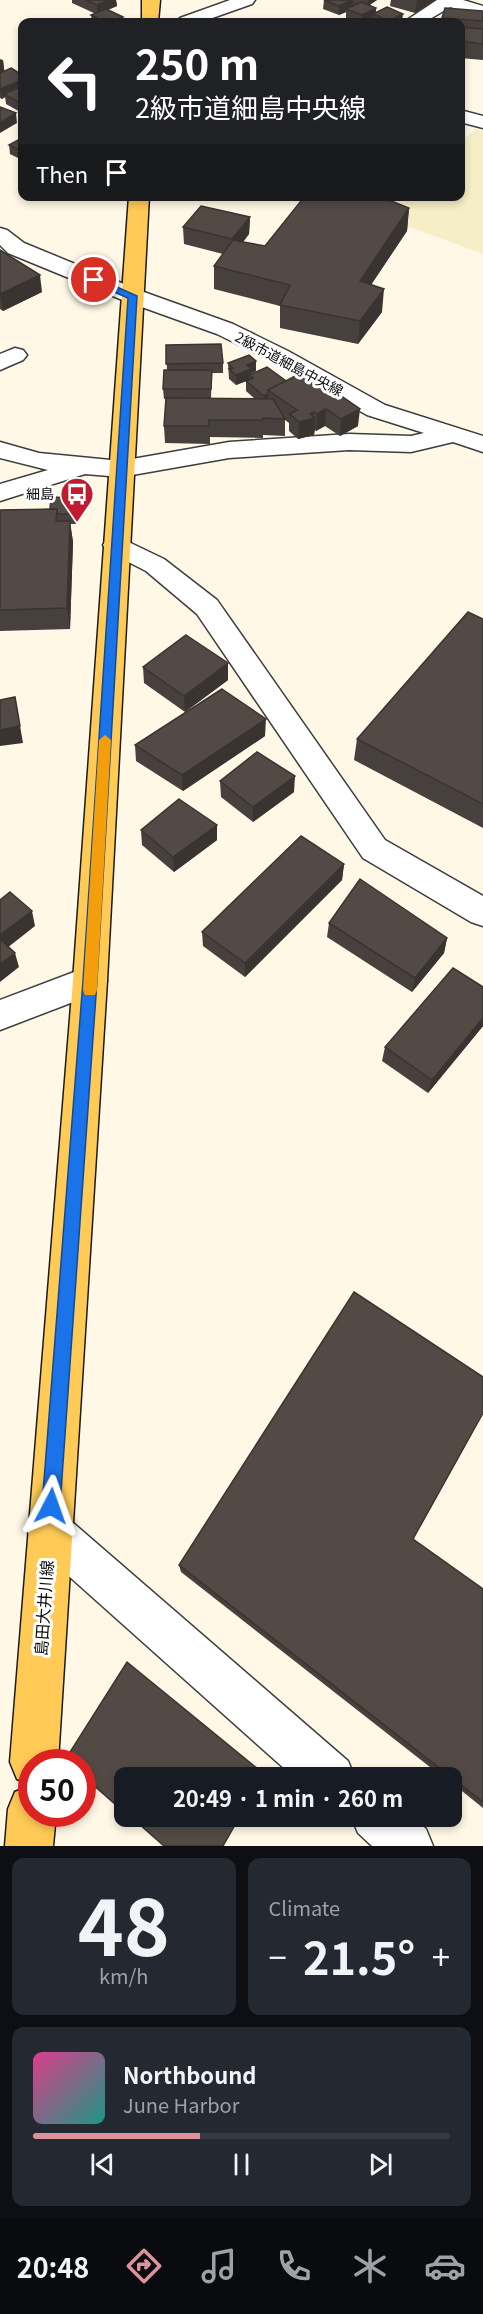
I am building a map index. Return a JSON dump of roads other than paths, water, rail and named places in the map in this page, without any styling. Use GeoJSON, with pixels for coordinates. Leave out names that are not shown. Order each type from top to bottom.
{"type":"FeatureCollection","features":[{"type":"Feature","properties":{"kind":"main road"},"geometry":{"type":"LineString","coordinates":[[150,18],[151,0]]}},
{"type":"Feature","properties":{"kind":"main road","name":"島田大井川線"},"geometry":{"type":"LineString","coordinates":[[35,1749],[90,981],[116,545],[105,467],[133,296],[139,201]]}},
{"type":"Feature","properties":{"kind":"main road"},"geometry":{"type":"LineString","coordinates":[[29,1846],[31,1827]]}},
{"type":"Feature","properties":{"kind":"street"},"geometry":{"type":"LineString","coordinates":[[197,18],[246,0]]}},
{"type":"Feature","properties":{"kind":"street"},"geometry":{"type":"LineString","coordinates":[[420,18],[448,1],[483,11]]}},
{"type":"Feature","properties":{"kind":"street"},"geometry":{"type":"LineString","coordinates":[[465,117],[483,122]]}},
{"type":"Feature","properties":{"kind":"street","name":"2級市道細島中央線"},"geometry":{"type":"LineString","coordinates":[[0,234],[16,248],[133,296],[225,329],[280,356],[376,410],[483,444]]}},
{"type":"Feature","properties":{"kind":"street"},"geometry":{"type":"LineString","coordinates":[[0,493],[105,467],[229,450],[349,442],[411,444],[453,435]]}},
{"type":"Feature","properties":{"kind":"street"},"geometry":{"type":"LineString","coordinates":[[0,450],[38,461],[105,467]]}},
{"type":"Feature","properties":{"kind":"street"},"geometry":{"type":"LineString","coordinates":[[116,545],[155,566],[207,607],[374,849],[483,912]]}},
{"type":"Feature","properties":{"kind":"street"},"geometry":{"type":"LineString","coordinates":[[0,1015],[90,981]]}},
{"type":"Feature","properties":{"kind":"street"},"geometry":{"type":"LineString","coordinates":[[49,1530],[318,1767]]}},
{"type":"Feature","properties":{"kind":"street"},"geometry":{"type":"LineString","coordinates":[[387,1827],[409,1846]]}},
{"type":"Feature","properties":{"kind":"place","name":"細島"},"geometry":{"type":"Point","coordinates":[77,523]}}]}
